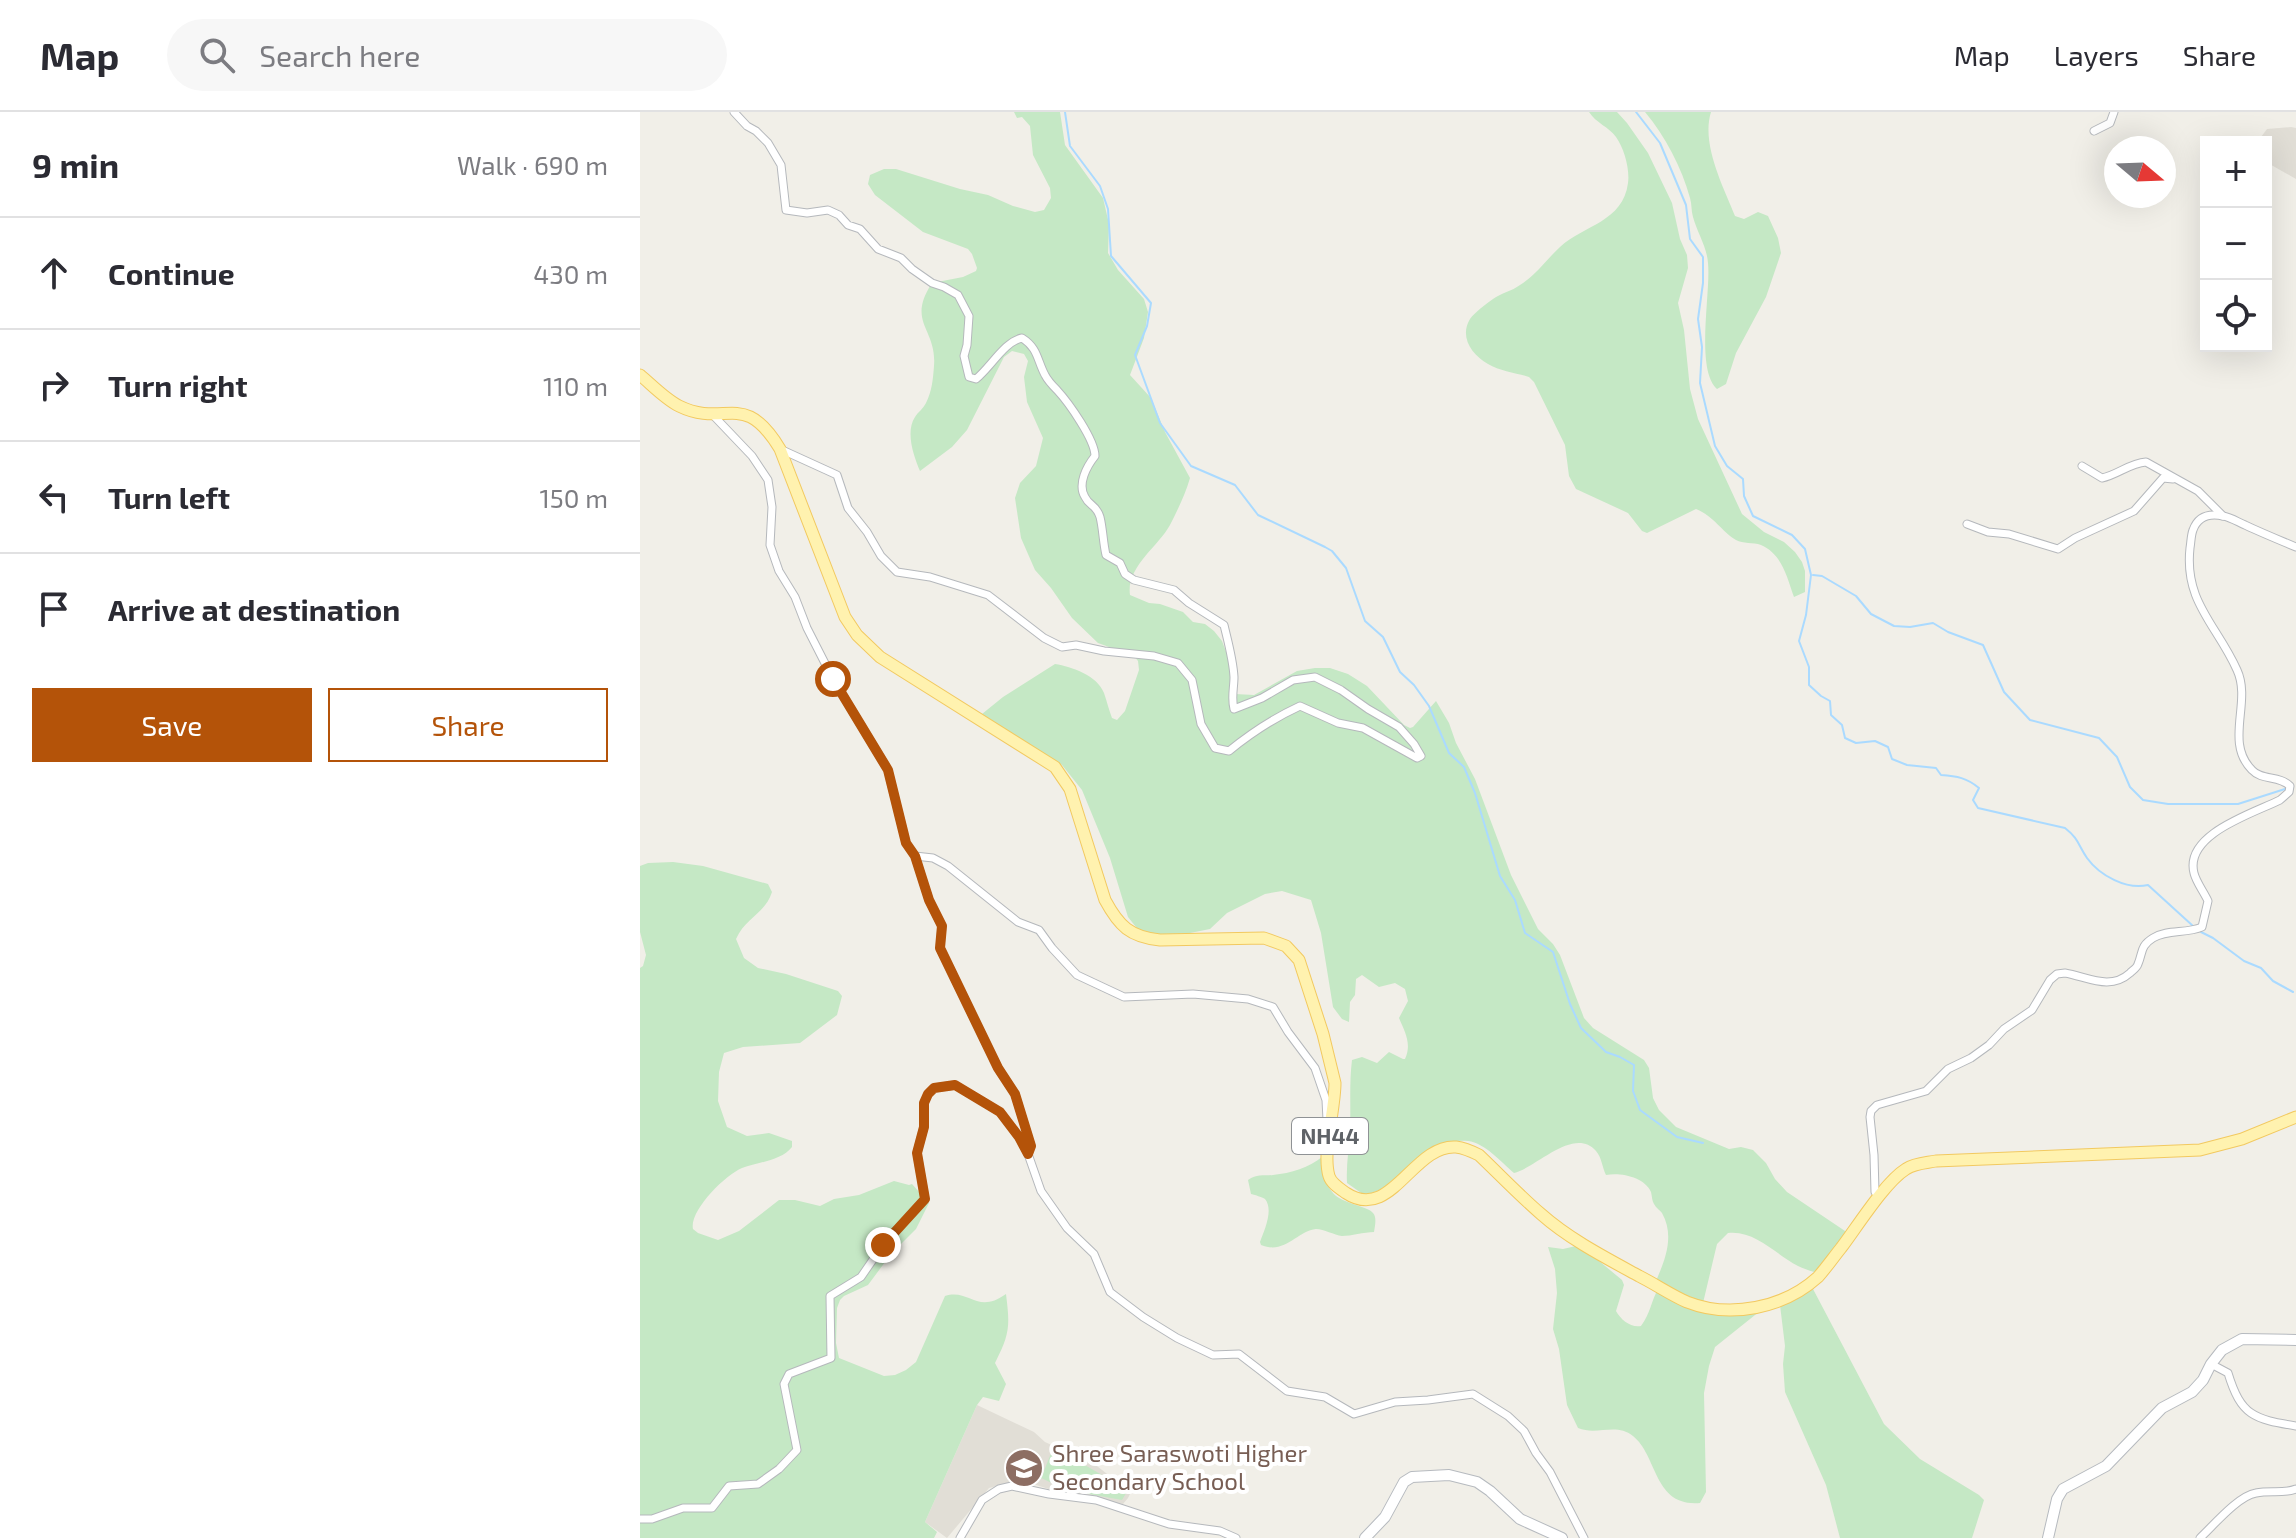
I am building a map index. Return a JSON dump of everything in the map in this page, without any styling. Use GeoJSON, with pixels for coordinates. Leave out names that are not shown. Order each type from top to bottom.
{"type":"FeatureCollection","features":[{"type":"Feature","properties":{"kind":"main road","name":"NH44"},"geometry":{"type":"LineString","coordinates":[[642,380],[679,406],[711,413],[745,413],[769,431],[780,449],[837,601],[857,635],[880,657],[1055,767],[1070,789],[1105,900],[1114,917],[1124,927],[1147,939],[1264,938],[1294,952],[1304,970],[1335,1083],[1328,1174],[1331,1181],[1347,1194],[1367,1201],[1381,1197],[1443,1149],[1456,1147],[1479,1155],[1543,1216],[1615,1263],[1687,1302],[1730,1311],[1773,1303],[1802,1289],[1819,1276],[1879,1197],[1906,1169],[1916,1164],[2200,1150],[2242,1139],[2296,1117]]}},
{"type":"Feature","properties":{"kind":"main road"},"geometry":{"type":"LineString","coordinates":[[2048,1538],[2057,1499],[2063,1489],[2106,1466],[2162,1408],[2192,1392],[2222,1350],[2242,1339],[2296,1340]]}},
{"type":"Feature","properties":{"kind":"main road"},"geometry":{"type":"LineString","coordinates":[[1365,1538],[1385,1517],[1404,1482],[1412,1477],[1449,1475],[1477,1482],[1520,1519],[1562,1538]]}},
{"type":"Feature","properties":{"kind":"street"},"geometry":{"type":"LineString","coordinates":[[734,112],[768,143],[781,165],[786,210],[807,213],[828,210],[839,215],[848,225],[860,229],[878,249],[901,258],[932,283],[958,295],[969,316],[964,356],[969,377],[976,379],[989,369],[1013,339],[1022,338],[1030,343],[1037,352],[1045,375],[1095,447],[1095,456],[1085,467],[1083,494],[1096,506],[1106,555],[1120,563],[1125,574],[1134,580],[1174,590],[1224,625],[1233,671],[1231,700],[1234,709],[1262,698],[1293,680],[1315,677],[1399,727],[1421,756],[1417,758],[1363,728],[1338,723],[1300,706],[1249,734],[1229,751],[1215,748],[1201,724],[1192,680],[1178,663],[1154,656],[1076,645],[1062,647],[1044,638],[988,595],[930,577],[897,572],[881,556],[848,508],[837,475],[780,449]]}},
{"type":"Feature","properties":{"kind":"street"},"geometry":{"type":"LineString","coordinates":[[2094,131],[2110,123],[2114,112]]}},
{"type":"Feature","properties":{"kind":"street"},"geometry":{"type":"LineString","coordinates":[[711,413],[752,456],[768,480],[772,507],[770,545],[779,571],[795,597],[833,679],[888,770],[906,843],[915,856],[929,900],[942,926],[940,948],[998,1068],[1015,1094],[1031,1146],[1028,1154]]}},
{"type":"Feature","properties":{"kind":"street"},"geometry":{"type":"LineString","coordinates":[[2082,466],[2102,478],[2113,476],[2137,462],[2146,462],[2198,491],[2223,516],[2296,547]]}},
{"type":"Feature","properties":{"kind":"street"},"geometry":{"type":"LineString","coordinates":[[1967,524],[2058,549],[2134,511],[2163,478],[2173,479]]}},
{"type":"Feature","properties":{"kind":"street"},"geometry":{"type":"LineString","coordinates":[[1879,1197],[1875,1192],[1870,1117],[1877,1105],[1926,1091],[1948,1069],[1971,1058],[2032,1010],[2057,974],[2072,974],[2110,983],[2125,978],[2137,967],[2140,952],[2154,937],[2166,932],[2199,929],[2208,901],[2194,873],[2194,860],[2202,842],[2212,832],[2280,800],[2290,789],[2285,781],[2261,776],[2248,765],[2238,739],[2242,696],[2239,673],[2193,593],[2188,568],[2192,532],[2205,516],[2223,516]]}},
{"type":"Feature","properties":{"kind":"street"},"geometry":{"type":"LineString","coordinates":[[915,856],[933,858],[948,866],[1018,922],[1039,930],[1077,975],[1124,997],[1193,994],[1248,999],[1273,1007],[1315,1068],[1326,1100],[1328,1143]]}},
{"type":"Feature","properties":{"kind":"street"},"geometry":{"type":"LineString","coordinates":[[640,1519],[652,1519],[683,1508],[712,1508],[729,1486],[758,1484],[779,1469],[797,1450],[784,1384],[789,1374],[831,1358],[830,1296],[861,1277],[883,1245],[925,1199],[917,1153],[924,1127],[924,1103],[934,1088],[955,1085],[1000,1112],[1028,1154],[1041,1191],[1067,1228],[1094,1254],[1110,1292],[1143,1317],[1213,1355],[1239,1354],[1287,1391],[1325,1397],[1354,1414],[1395,1402],[1473,1394],[1508,1416],[1524,1431],[1550,1472],[1584,1538]]}},
{"type":"Feature","properties":{"kind":"street"},"geometry":{"type":"LineString","coordinates":[[2211,1364],[2228,1373],[2236,1395],[2257,1418],[2296,1426]]}},
{"type":"Feature","properties":{"kind":"street"},"geometry":{"type":"LineString","coordinates":[[960,1538],[982,1500],[999,1489],[1012,1486],[1096,1500],[1169,1524],[1220,1531],[1236,1538]]}},
{"type":"Feature","properties":{"kind":"street"},"geometry":{"type":"LineString","coordinates":[[2200,1538],[2233,1506],[2253,1493],[2296,1489]]}},
{"type":"Feature","properties":{"kind":"shaded area"},"geometry":{"type":"Polygon","coordinates":[[[2296,128],[2296,179],[2272,165],[2272,136],[2262,136],[2267,129],[2296,128]]]}},
{"type":"Feature","properties":{"kind":"shaded area","name":"Shree Saraswoti Higher Secondary School"},"geometry":{"type":"Polygon","coordinates":[[[977,1405],[1034,1432],[1045,1442],[1067,1452],[1079,1452],[1111,1477],[1133,1488],[1128,1498],[1123,1504],[1061,1493],[1021,1480],[989,1488],[947,1538],[925,1522],[977,1405]]]}},
{"type":"Feature","properties":{"kind":"green space"},"geometry":{"type":"Polygon","coordinates":[[[1014,112],[1060,112],[1065,145],[1103,198],[1109,224],[1108,253],[1118,270],[1144,299],[1148,312],[1144,338],[1130,375],[1151,398],[1190,478],[1170,525],[1133,575],[1130,595],[1183,612],[1193,622],[1205,624],[1214,631],[1228,657],[1235,694],[1254,695],[1297,671],[1330,668],[1348,674],[1367,686],[1410,728],[1436,701],[1475,779],[1511,875],[1538,929],[1560,955],[1584,1018],[1593,1028],[1644,1060],[1649,1068],[1653,1098],[1659,1110],[1676,1127],[1729,1149],[1741,1147],[1753,1150],[1787,1192],[1848,1233],[1817,1273],[1798,1266],[1756,1239],[1728,1233],[1717,1244],[1703,1303],[1656,1281],[1665,1256],[1668,1230],[1651,1192],[1638,1179],[1618,1174],[1606,1175],[1596,1151],[1577,1143],[1514,1173],[1481,1145],[1468,1141],[1449,1142],[1423,1155],[1380,1189],[1364,1195],[1347,1183],[1352,1060],[1362,1057],[1377,1063],[1389,1052],[1405,1059],[1408,1043],[1399,1018],[1408,1001],[1405,989],[1395,983],[1379,987],[1362,975],[1356,979],[1349,1022],[1342,1019],[1333,1007],[1321,933],[1311,900],[1282,891],[1265,894],[1227,913],[1210,929],[1160,939],[1140,932],[1128,917],[1110,858],[1082,790],[1062,765],[982,714],[1055,664],[1076,670],[1096,681],[1104,693],[1112,718],[1117,720],[1125,711],[1139,670],[1134,656],[1098,643],[1072,618],[1035,570],[1021,538],[1015,498],[1020,483],[1036,466],[1043,438],[1027,402],[1024,377],[1028,361],[1024,354],[1012,351],[1004,357],[967,430],[952,447],[920,471],[913,452],[912,423],[928,398],[934,366],[934,353],[922,317],[925,296],[932,283],[963,277],[977,268],[968,249],[923,232],[875,195],[868,184],[870,175],[884,169],[896,169],[988,195],[1013,206],[1035,212],[1044,210],[1051,198],[1050,188],[1033,155],[1030,126],[1022,117],[1017,118],[1014,112]]]}},
{"type":"Feature","properties":{"kind":"green space"},"geometry":{"type":"Polygon","coordinates":[[[1589,112],[1617,112],[1648,153],[1672,203],[1687,255],[1688,268],[1678,303],[1690,389],[1698,419],[1742,514],[1764,532],[1784,542],[1802,562],[1805,592],[1794,597],[1783,567],[1774,554],[1761,545],[1736,540],[1696,509],[1647,533],[1628,513],[1576,489],[1569,476],[1565,445],[1534,382],[1529,377],[1488,364],[1469,345],[1467,326],[1475,314],[1496,297],[1526,281],[1560,247],[1611,215],[1625,196],[1628,171],[1622,147],[1589,112]]]}},
{"type":"Feature","properties":{"kind":"green space"},"geometry":{"type":"Polygon","coordinates":[[[1645,112],[1711,112],[1711,151],[1735,216],[1744,219],[1758,212],[1768,216],[1778,238],[1781,253],[1766,297],[1736,353],[1726,384],[1717,389],[1710,379],[1705,348],[1706,251],[1678,164],[1645,112]]]}},
{"type":"Feature","properties":{"kind":"green space"},"geometry":{"type":"Polygon","coordinates":[[[673,862],[703,866],[768,884],[772,892],[769,899],[736,939],[744,958],[758,968],[838,991],[842,996],[837,1015],[800,1043],[743,1047],[724,1053],[719,1072],[718,1101],[727,1127],[747,1136],[769,1133],[792,1141],[792,1147],[782,1155],[742,1168],[727,1178],[702,1204],[693,1221],[693,1229],[718,1240],[739,1231],[779,1200],[820,1206],[894,1181],[912,1184],[929,1203],[916,1229],[891,1254],[868,1285],[844,1296],[837,1308],[839,1358],[884,1376],[895,1375],[916,1362],[945,1296],[961,1295],[988,1302],[1006,1294],[1008,1330],[995,1363],[1006,1384],[999,1401],[983,1397],[977,1405],[925,1522],[937,1532],[934,1538],[640,1538],[640,968],[646,955],[640,932],[640,866],[673,862]]]}},
{"type":"Feature","properties":{"kind":"green space"},"geometry":{"type":"Polygon","coordinates":[[[1323,1156],[1330,1189],[1342,1200],[1373,1213],[1374,1232],[1342,1236],[1316,1229],[1284,1245],[1261,1245],[1268,1204],[1264,1198],[1251,1194],[1248,1180],[1300,1169],[1323,1156]]]}},
{"type":"Feature","properties":{"kind":"green space"},"geometry":{"type":"Polygon","coordinates":[[[1576,1246],[1622,1280],[1624,1285],[1616,1311],[1630,1325],[1641,1326],[1658,1289],[1700,1312],[1727,1316],[1760,1311],[1715,1347],[1709,1366],[1704,1393],[1706,1492],[1700,1503],[1673,1497],[1658,1478],[1641,1445],[1627,1432],[1578,1428],[1567,1405],[1553,1329],[1557,1293],[1555,1269],[1548,1247],[1563,1249],[1576,1246]]]}},
{"type":"Feature","properties":{"kind":"green space"},"geometry":{"type":"Polygon","coordinates":[[[1813,1289],[1884,1424],[1920,1459],[1984,1500],[1972,1538],[1840,1538],[1826,1485],[1785,1392],[1785,1346],[1780,1305],[1813,1289]]]}},
{"type":"Feature","properties":{"kind":"green space"},"geometry":{"type":"Polygon","coordinates":[[[1052,1451],[1083,1464],[1128,1490],[1122,1500],[1067,1490],[1041,1478],[1052,1451]]]}},
{"type":"Feature","properties":{"kind":"waterway"},"geometry":{"type":"LineString","coordinates":[[1065,112],[1070,146],[1100,186],[1108,209],[1111,256],[1151,303],[1147,326],[1135,355],[1160,423],[1191,466],[1235,485],[1258,515],[1332,551],[1346,568],[1365,621],[1383,637],[1400,672],[1429,706],[1449,753],[1464,767],[1500,876],[1515,900],[1525,933],[1553,952],[1581,1028],[1606,1052],[1634,1065],[1633,1091],[1640,1110],[1677,1137],[1703,1143]]}},
{"type":"Feature","properties":{"kind":"waterway"},"geometry":{"type":"LineString","coordinates":[[1636,112],[1660,143],[1686,205],[1690,239],[1703,257],[1698,319],[1702,347],[1700,383],[1715,446],[1727,466],[1743,479],[1744,496],[1753,516],[1792,535],[1805,549],[1811,575],[1799,641],[1809,667],[1809,685],[1830,701],[1831,715],[1842,725],[1845,738],[1856,743],[1875,741],[1888,747],[1892,759],[1907,765],[1936,768],[1941,775],[1970,782],[1979,788],[1973,800],[1978,808],[2065,828],[2099,871],[2123,883],[2148,885],[2193,926]]}},
{"type":"Feature","properties":{"kind":"waterway"},"geometry":{"type":"LineString","coordinates":[[1813,575],[1822,576],[1856,596],[1871,614],[1894,626],[1933,623],[1983,645],[2004,692],[2030,720],[2099,738],[2117,757],[2130,787],[2143,800],[2168,804],[2238,804],[2285,789]]}},
{"type":"Feature","properties":{"kind":"waterway"},"geometry":{"type":"LineString","coordinates":[[2201,932],[2244,961],[2261,968],[2273,981],[2293,992]]}},
{"type":"Feature","properties":{"kind":"place","name":"Shree Saraswoti Higher Secondary School"},"geometry":{"type":"Point","coordinates":[1024,1468]}},
{"type":"Feature","properties":{"kind":"route"},"geometry":{"type":"LineString","coordinates":[[833,679],[888,770],[906,843],[915,856],[929,900],[942,926],[940,948],[998,1068],[1015,1094],[1031,1146],[1028,1154],[1000,1112],[955,1085],[934,1088],[924,1103],[924,1127],[917,1153],[925,1199],[883,1245]]}}]}
